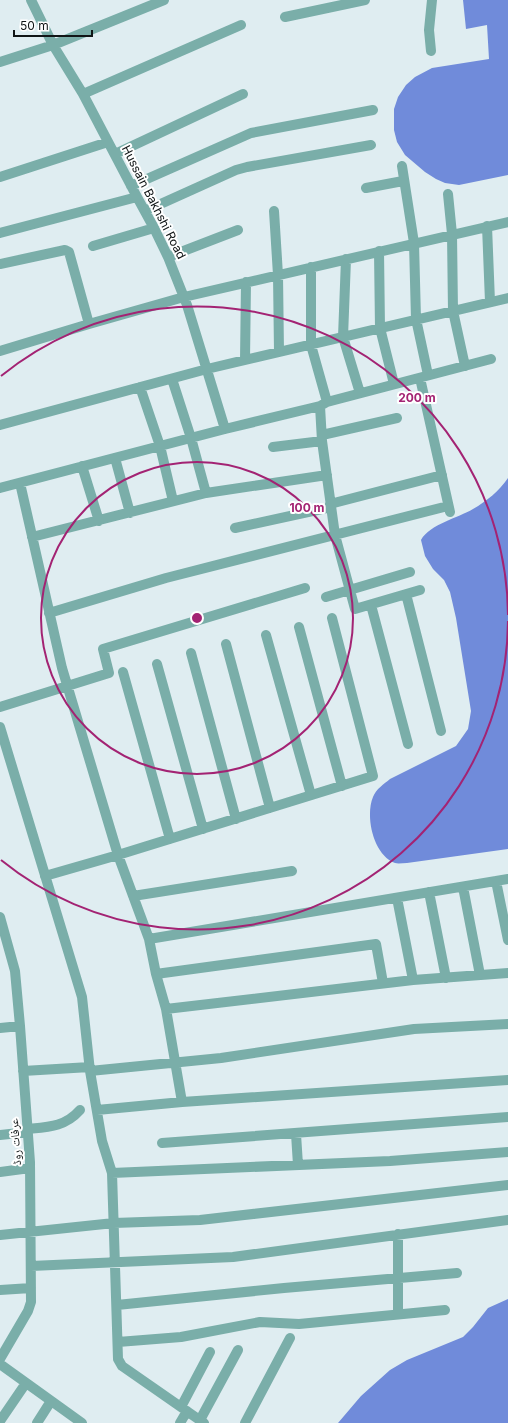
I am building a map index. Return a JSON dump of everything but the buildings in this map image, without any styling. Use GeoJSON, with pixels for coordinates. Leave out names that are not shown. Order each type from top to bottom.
{"type":"FeatureCollection","features":[{"type":"Feature","properties":{"kind":"street","name":"Hussain Bakhshi Road"},"geometry":{"type":"LineString","coordinates":[[31,0],[53,45],[83,94],[168,257],[184,297],[225,429]]}},
{"type":"Feature","properties":{"kind":"street"},"geometry":{"type":"LineString","coordinates":[[135,0],[140,10]]}},
{"type":"Feature","properties":{"kind":"street"},"geometry":{"type":"LineString","coordinates":[[0,62],[53,45],[164,0]]}},
{"type":"Feature","properties":{"kind":"street"},"geometry":{"type":"LineString","coordinates":[[285,18],[365,0]]}},
{"type":"Feature","properties":{"kind":"street"},"geometry":{"type":"LineString","coordinates":[[432,0],[429,30],[432,51]]}},
{"type":"Feature","properties":{"kind":"street"},"geometry":{"type":"LineString","coordinates":[[83,94],[241,25]]}},
{"type":"Feature","properties":{"kind":"street"},"geometry":{"type":"LineString","coordinates":[[115,154],[244,94]]}},
{"type":"Feature","properties":{"kind":"street"},"geometry":{"type":"LineString","coordinates":[[131,186],[251,133],[373,110]]}},
{"type":"Feature","properties":{"kind":"street"},"geometry":{"type":"LineString","coordinates":[[0,177],[108,142]]}},
{"type":"Feature","properties":{"kind":"street"},"geometry":{"type":"LineString","coordinates":[[145,211],[236,170],[371,145]]}},
{"type":"Feature","properties":{"kind":"street"},"geometry":{"type":"LineString","coordinates":[[50,613],[166,578],[335,535],[449,509],[424,376],[416,320],[414,243],[403,181],[402,166]]}},
{"type":"Feature","properties":{"kind":"street"},"geometry":{"type":"LineString","coordinates":[[366,188],[403,181]]}},
{"type":"Feature","properties":{"kind":"street"},"geometry":{"type":"LineString","coordinates":[[448,194],[452,234],[453,311],[465,366]]}},
{"type":"Feature","properties":{"kind":"street"},"geometry":{"type":"LineString","coordinates":[[0,233],[137,197]]}},
{"type":"Feature","properties":{"kind":"street"},"geometry":{"type":"LineString","coordinates":[[274,211],[278,275],[279,352]]}},
{"type":"Feature","properties":{"kind":"street"},"geometry":{"type":"LineString","coordinates":[[0,351],[184,297],[508,222]]}},
{"type":"Feature","properties":{"kind":"street"},"geometry":{"type":"LineString","coordinates":[[487,226],[490,302]]}},
{"type":"Feature","properties":{"kind":"street"},"geometry":{"type":"LineString","coordinates":[[93,246],[154,228]]}},
{"type":"Feature","properties":{"kind":"street"},"geometry":{"type":"LineString","coordinates":[[168,257],[238,230]]}},
{"type":"Feature","properties":{"kind":"street"},"geometry":{"type":"LineString","coordinates":[[0,264],[65,250],[69,252],[89,324]]}},
{"type":"Feature","properties":{"kind":"street"},"geometry":{"type":"LineString","coordinates":[[379,251],[380,328],[394,384]]}},
{"type":"Feature","properties":{"kind":"street"},"geometry":{"type":"LineString","coordinates":[[346,259],[343,337],[360,393]]}},
{"type":"Feature","properties":{"kind":"street"},"geometry":{"type":"LineString","coordinates":[[311,267],[311,345],[324,404],[322,438],[330,506],[335,535],[355,609],[420,590]]}},
{"type":"Feature","properties":{"kind":"street"},"geometry":{"type":"LineString","coordinates":[[245,360],[246,282]]}},
{"type":"Feature","properties":{"kind":"street"},"geometry":{"type":"LineString","coordinates":[[0,425],[207,369],[508,298]]}},
{"type":"Feature","properties":{"kind":"street"},"geometry":{"type":"LineString","coordinates":[[0,488],[324,404],[490,359]]}},
{"type":"Feature","properties":{"kind":"street"},"geometry":{"type":"LineString","coordinates":[[172,379],[191,438],[206,493]]}},
{"type":"Feature","properties":{"kind":"street"},"geometry":{"type":"LineString","coordinates":[[140,387],[160,446],[173,501]]}},
{"type":"Feature","properties":{"kind":"street"},"geometry":{"type":"LineString","coordinates":[[274,446],[322,438],[396,418]]}},
{"type":"Feature","properties":{"kind":"street"},"geometry":{"type":"LineString","coordinates":[[115,458],[130,513]]}},
{"type":"Feature","properties":{"kind":"street"},"geometry":{"type":"LineString","coordinates":[[82,466],[99,521]]}},
{"type":"Feature","properties":{"kind":"street"},"geometry":{"type":"LineString","coordinates":[[32,537],[206,493],[327,475]]}},
{"type":"Feature","properties":{"kind":"street"},"geometry":{"type":"LineString","coordinates":[[235,528],[330,506],[442,475]]}},
{"type":"Feature","properties":{"kind":"street"},"geometry":{"type":"LineString","coordinates":[[20,483],[67,685],[118,855],[149,939],[156,974],[166,1009],[182,1102]]}},
{"type":"Feature","properties":{"kind":"street"},"geometry":{"type":"LineString","coordinates":[[326,597],[410,572]]}},
{"type":"Feature","properties":{"kind":"street"},"geometry":{"type":"LineString","coordinates":[[0,707],[109,673],[103,649],[305,588]]}},
{"type":"Feature","properties":{"kind":"street"},"geometry":{"type":"LineString","coordinates":[[406,594],[441,732]]}},
{"type":"Feature","properties":{"kind":"street"},"geometry":{"type":"LineString","coordinates":[[371,605],[408,744]]}},
{"type":"Feature","properties":{"kind":"street"},"geometry":{"type":"LineString","coordinates":[[45,876],[118,855],[373,776],[332,618]]}},
{"type":"Feature","properties":{"kind":"street"},"geometry":{"type":"LineString","coordinates":[[299,627],[342,786]]}},
{"type":"Feature","properties":{"kind":"street"},"geometry":{"type":"LineString","coordinates":[[266,635],[311,795]]}},
{"type":"Feature","properties":{"kind":"street"},"geometry":{"type":"LineString","coordinates":[[226,644],[270,808]]}},
{"type":"Feature","properties":{"kind":"street"},"geometry":{"type":"LineString","coordinates":[[191,653],[236,819]]}},
{"type":"Feature","properties":{"kind":"street"},"geometry":{"type":"LineString","coordinates":[[157,664],[203,829]]}},
{"type":"Feature","properties":{"kind":"street"},"geometry":{"type":"LineString","coordinates":[[123,672],[170,839]]}},
{"type":"Feature","properties":{"kind":"street"},"geometry":{"type":"LineString","coordinates":[[0,727],[82,997],[90,1069],[102,1141],[112,1173],[118,1359],[122,1366],[202,1422],[238,1350]]}},
{"type":"Feature","properties":{"kind":"street"},"geometry":{"type":"LineString","coordinates":[[133,896],[292,871]]}},
{"type":"Feature","properties":{"kind":"street"},"geometry":{"type":"LineString","coordinates":[[149,939],[508,879]]}},
{"type":"Feature","properties":{"kind":"street"},"geometry":{"type":"LineString","coordinates":[[496,881],[508,940]]}},
{"type":"Feature","properties":{"kind":"street"},"geometry":{"type":"LineString","coordinates":[[463,887],[480,975]]}},
{"type":"Feature","properties":{"kind":"street"},"geometry":{"type":"LineString","coordinates":[[429,892],[446,978]]}},
{"type":"Feature","properties":{"kind":"street"},"geometry":{"type":"LineString","coordinates":[[397,898],[413,980]]}},
{"type":"Feature","properties":{"kind":"street","name":"عرفات روڈ"},"geometry":{"type":"LineString","coordinates":[[0,918],[16,977],[30,1168],[31,1266],[31,1302],[28,1311],[0,1359]]}},
{"type":"Feature","properties":{"kind":"street"},"geometry":{"type":"LineString","coordinates":[[156,974],[376,944],[383,983]]}},
{"type":"Feature","properties":{"kind":"street"},"geometry":{"type":"LineString","coordinates":[[166,1009],[383,983],[508,973]]}},
{"type":"Feature","properties":{"kind":"street"},"geometry":{"type":"LineString","coordinates":[[23,1072],[90,1069],[221,1058],[414,1029],[508,1024]]}},
{"type":"Feature","properties":{"kind":"street"},"geometry":{"type":"LineString","coordinates":[[0,1028],[20,1026]]}},
{"type":"Feature","properties":{"kind":"street"},"geometry":{"type":"LineString","coordinates":[[97,1110],[182,1102],[508,1080]]}},
{"type":"Feature","properties":{"kind":"street"},"geometry":{"type":"LineString","coordinates":[[0,1135],[55,1126],[73,1118],[80,1110]]}},
{"type":"Feature","properties":{"kind":"street"},"geometry":{"type":"LineString","coordinates":[[162,1143],[508,1117]]}},
{"type":"Feature","properties":{"kind":"street"},"geometry":{"type":"LineString","coordinates":[[296,1134],[298,1165]]}},
{"type":"Feature","properties":{"kind":"street"},"geometry":{"type":"LineString","coordinates":[[112,1173],[390,1161],[508,1152]]}},
{"type":"Feature","properties":{"kind":"street"},"geometry":{"type":"LineString","coordinates":[[0,1172],[30,1168]]}},
{"type":"Feature","properties":{"kind":"street"},"geometry":{"type":"LineString","coordinates":[[0,1234],[114,1224],[200,1220],[508,1185]]}},
{"type":"Feature","properties":{"kind":"street"},"geometry":{"type":"LineString","coordinates":[[31,1266],[233,1257],[508,1220]]}},
{"type":"Feature","properties":{"kind":"street"},"geometry":{"type":"LineString","coordinates":[[398,1234],[398,1314]]}},
{"type":"Feature","properties":{"kind":"street"},"geometry":{"type":"LineString","coordinates":[[117,1305],[284,1288],[457,1273]]}},
{"type":"Feature","properties":{"kind":"street"},"geometry":{"type":"LineString","coordinates":[[0,1290],[31,1288]]}},
{"type":"Feature","properties":{"kind":"street"},"geometry":{"type":"LineString","coordinates":[[118,1342],[181,1336],[260,1322],[299,1324],[444,1310]]}},
{"type":"Feature","properties":{"kind":"street"},"geometry":{"type":"LineString","coordinates":[[245,1423],[290,1338]]}},
{"type":"Feature","properties":{"kind":"street"},"geometry":{"type":"LineString","coordinates":[[180,1423],[184,1409],[210,1352]]}},
{"type":"Feature","properties":{"kind":"street"},"geometry":{"type":"LineString","coordinates":[[0,1364],[77,1422]]}},
{"type":"Feature","properties":{"kind":"street"},"geometry":{"type":"LineString","coordinates":[[0,1421],[26,1383]]}},
{"type":"Feature","properties":{"kind":"street"},"geometry":{"type":"LineString","coordinates":[[37,1423],[51,1401]]}},
{"type":"Feature","properties":{"kind":"water"},"geometry":{"type":"Polygon","coordinates":[[[463,0],[508,0],[508,175],[459,185],[445,183],[436,179],[405,155],[397,142],[394,130],[394,109],[398,97],[406,85],[415,77],[432,68],[489,59],[487,25],[466,29],[463,0]]]}},
{"type":"Feature","properties":{"kind":"water"},"geometry":{"type":"Polygon","coordinates":[[[508,478],[508,849],[407,863],[395,863],[387,859],[376,844],[370,814],[374,794],[390,779],[456,746],[468,729],[471,711],[456,618],[450,592],[444,580],[433,569],[425,556],[421,540],[425,534],[437,526],[483,503],[497,491],[508,478]]]}},
{"type":"Feature","properties":{"kind":"water"},"geometry":{"type":"Polygon","coordinates":[[[508,1299],[508,1423],[338,1423],[361,1396],[390,1370],[407,1360],[463,1337],[488,1308],[508,1299]]]}}]}
